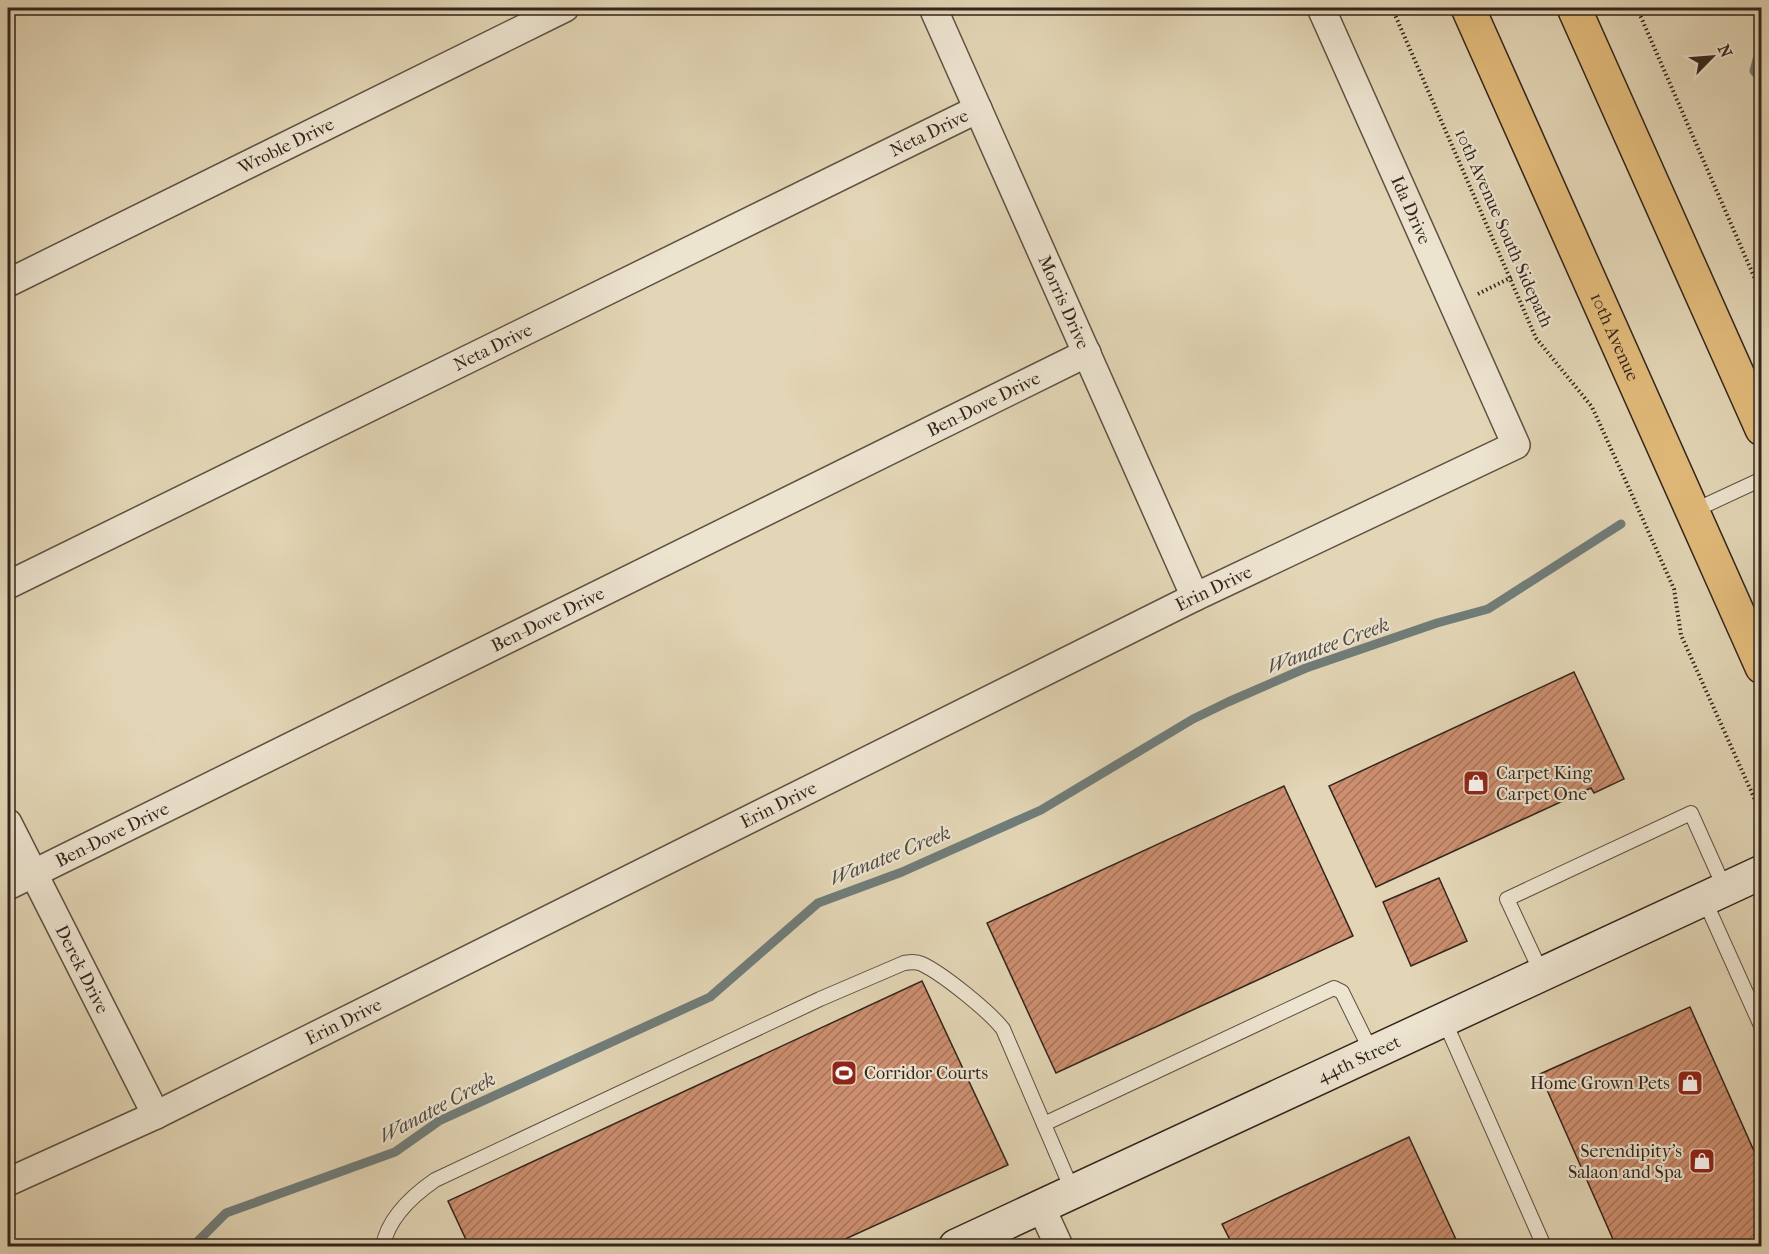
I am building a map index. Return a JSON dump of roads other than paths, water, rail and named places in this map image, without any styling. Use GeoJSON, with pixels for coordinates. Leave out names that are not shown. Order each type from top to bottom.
{"type":"FeatureCollection","features":[{"type":"Feature","properties":{"kind":"main road","name":"10th Avenue"},"geometry":{"type":"LineString","coordinates":[[1468,8],[1761,668]]}},
{"type":"Feature","properties":{"kind":"main road"},"geometry":{"type":"LineString","coordinates":[[1574,8],[1761,429]]}},
{"type":"Feature","properties":{"kind":"street","name":"Wroble Drive"},"geometry":{"type":"LineString","coordinates":[[8,283],[565,8]]}},
{"type":"Feature","properties":{"kind":"street","name":"Morris Drive"},"geometry":{"type":"LineString","coordinates":[[933,8],[1195,597]]}},
{"type":"Feature","properties":{"kind":"street","name":"Ida Drive"},"geometry":{"type":"LineString","coordinates":[[1321,8],[1501,412]]}},
{"type":"Feature","properties":{"kind":"street","name":"Neta Drive"},"geometry":{"type":"LineString","coordinates":[[8,585],[978,108]]}},
{"type":"Feature","properties":{"kind":"street","name":"Ben-Dove Drive"},"geometry":{"type":"LineString","coordinates":[[8,886],[1087,353]]}},
{"type":"Feature","properties":{"kind":"street","name":"Erin Drive"},"geometry":{"type":"LineString","coordinates":[[8,1182],[156,1115],[1195,597],[1516,445],[1501,412]]}},
{"type":"Feature","properties":{"kind":"street","name":"Derek Drive"},"geometry":{"type":"LineString","coordinates":[[8,823],[156,1115]]}},
{"type":"Feature","properties":{"kind":"street","name":"44th Street"},"geometry":{"type":"LineString","coordinates":[[956,1246],[1761,872]]}},
{"type":"Feature","properties":{"kind":"street"},"geometry":{"type":"LineString","coordinates":[[1041,1207],[1059,1246]]}},
{"type":"Feature","properties":{"kind":"lane"},"geometry":{"type":"LineString","coordinates":[[1691,512],[1761,479]]}},
{"type":"Feature","properties":{"kind":"lane"},"geometry":{"type":"LineString","coordinates":[[1542,974],[1507,899],[1690,813],[1761,1028]]}},
{"type":"Feature","properties":{"kind":"lane"},"geometry":{"type":"LineString","coordinates":[[383,1246],[393,1220],[417,1192],[435,1180],[799,1009],[904,963],[921,963],[994,1018],[1003,1029],[1074,1192]]}},
{"type":"Feature","properties":{"kind":"lane"},"geometry":{"type":"LineString","coordinates":[[1044,1124],[1334,988],[1342,992],[1372,1053]]}},
{"type":"Feature","properties":{"kind":"lane"},"geometry":{"type":"LineString","coordinates":[[1444,1020],[1544,1246]]}},
{"type":"Feature","properties":{"kind":"waterway","name":"Wanatee Creek"},"geometry":{"type":"LineString","coordinates":[[1762,41],[1754,71],[1762,80]]}},
{"type":"Feature","properties":{"kind":"waterway","name":"Wanatee Creek"},"geometry":{"type":"LineString","coordinates":[[193,1246],[226,1213],[395,1152],[439,1121],[710,997],[818,903],[902,872],[1041,810],[1193,719],[1228,702],[1306,668],[1437,623],[1488,609],[1621,524]]}},
{"type":"Feature","properties":{"kind":"place","name":"Carpet King Carpet One"},"geometry":{"type":"Point","coordinates":[1476,783]}},
{"type":"Feature","properties":{"kind":"place","name":"Corridor Courts"},"geometry":{"type":"Point","coordinates":[844,1073]}},
{"type":"Feature","properties":{"kind":"place","name":"Home Grown Pets"},"geometry":{"type":"Point","coordinates":[1690,1083]}},
{"type":"Feature","properties":{"kind":"place","name":"Serendipity's Salaon and Spa"},"geometry":{"type":"Point","coordinates":[1702,1161]}}]}
